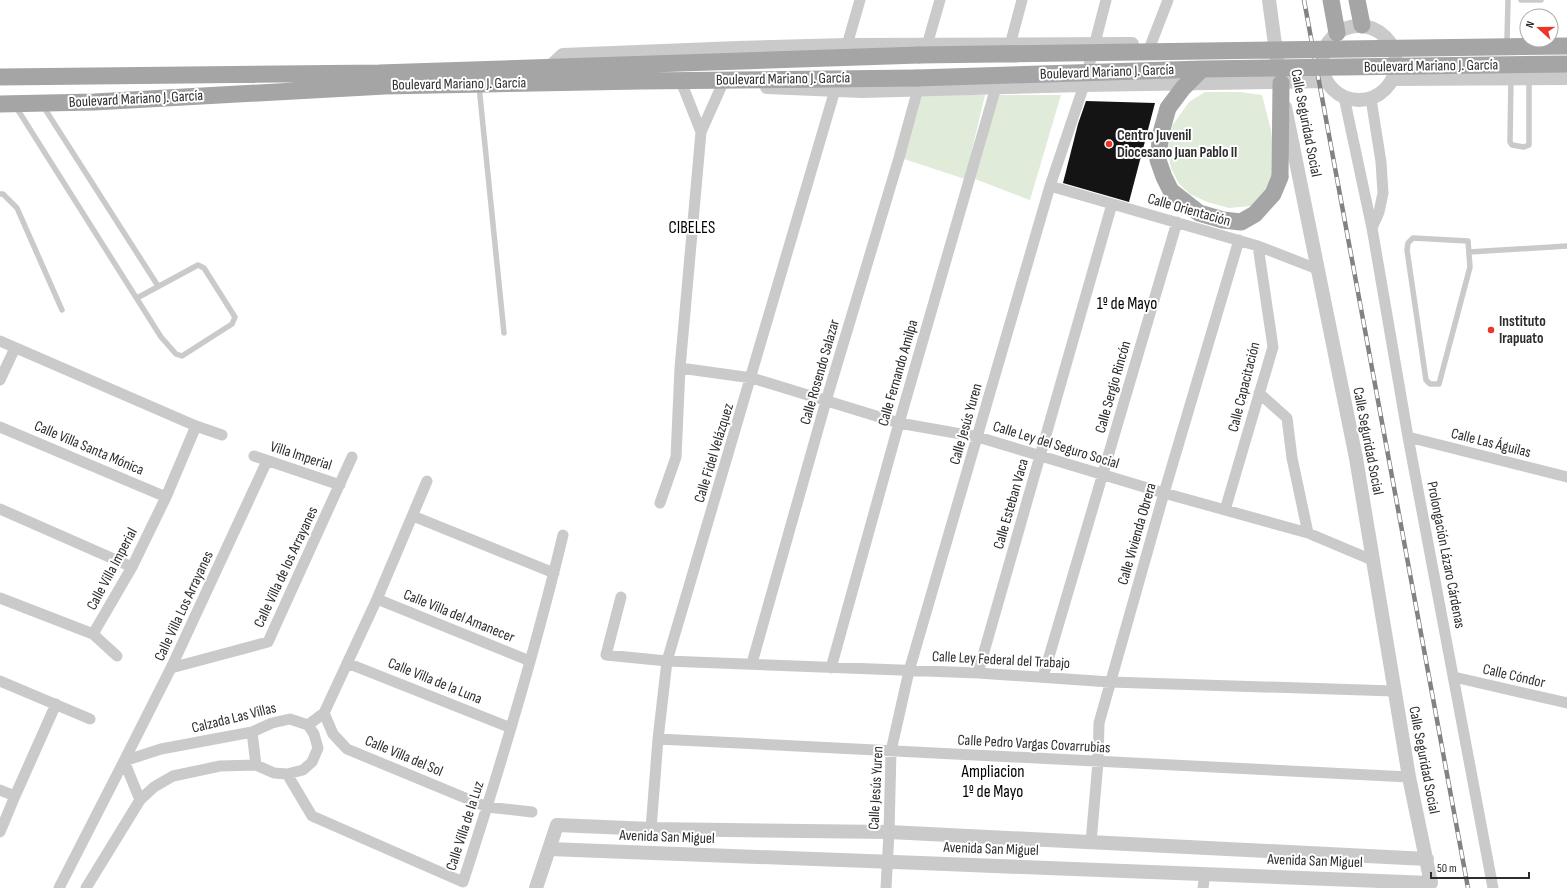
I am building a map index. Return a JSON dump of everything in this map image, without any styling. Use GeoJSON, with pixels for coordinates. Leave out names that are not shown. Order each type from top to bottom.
{"type":"FeatureCollection","features":[{"type":"Feature","properties":{"kind":"main road"},"geometry":{"type":"LineString","coordinates":[[1331,0],[1332,39]]}},
{"type":"Feature","properties":{"kind":"main road"},"geometry":{"type":"LineString","coordinates":[[1357,0],[1362,25]]}},
{"type":"Feature","properties":{"kind":"main road","name":"Boulevard Mariano J. García"},"geometry":{"type":"LineString","coordinates":[[7,104],[94,102],[338,81],[549,68],[923,50],[1567,46]]}},
{"type":"Feature","properties":{"kind":"main road","name":"Boulevard Mariano J. García"},"geometry":{"type":"LineString","coordinates":[[0,77],[338,81],[385,86],[641,81],[917,84],[1202,69],[1567,64]]}},
{"type":"Feature","properties":{"kind":"main road"},"geometry":{"type":"LineString","coordinates":[[1202,69],[1183,88],[1168,108],[1161,133],[1158,160],[1164,178],[1171,191],[1198,213],[1223,220],[1241,222],[1255,214],[1272,194],[1280,177],[1281,83]]}},
{"type":"Feature","properties":{"kind":"street"},"geometry":{"type":"LineString","coordinates":[[847,45],[860,0]]}},
{"type":"Feature","properties":{"kind":"street"},"geometry":{"type":"LineString","coordinates":[[923,50],[940,0]]}},
{"type":"Feature","properties":{"kind":"street"},"geometry":{"type":"LineString","coordinates":[[1010,45],[1022,0]]}},
{"type":"Feature","properties":{"kind":"street","name":"Calle Jesús Yuren"},"geometry":{"type":"LineString","coordinates":[[886,888],[891,751],[909,671],[1050,186],[1084,85],[1106,0]]}},
{"type":"Feature","properties":{"kind":"street"},"geometry":{"type":"LineString","coordinates":[[1151,44],[1168,0]]}},
{"type":"Feature","properties":{"kind":"street","name":"Calle Seguridad Social"},"geometry":{"type":"LineString","coordinates":[[1269,0],[1281,83],[1356,458],[1409,777],[1432,885]]}},
{"type":"Feature","properties":{"kind":"street"},"geometry":{"type":"LineString","coordinates":[[1362,25],[1379,31],[1392,43],[1396,55],[1397,67],[1394,79],[1388,88],[1371,99],[1362,101],[1344,97],[1331,88],[1326,81],[1322,63],[1323,54],[1332,39],[1349,27],[1362,25]]}},
{"type":"Feature","properties":{"kind":"street"},"geometry":{"type":"LineString","coordinates":[[549,68],[563,55],[738,48],[847,45],[923,50],[1010,45],[1275,44],[1332,39]]}},
{"type":"Feature","properties":{"kind":"street"},"geometry":{"type":"LineString","coordinates":[[1392,43],[1519,40]]}},
{"type":"Feature","properties":{"kind":"street"},"geometry":{"type":"LineString","coordinates":[[1440,42],[1434,52],[1434,63],[1435,68],[1442,79]]}},
{"type":"Feature","properties":{"kind":"street"},"geometry":{"type":"LineString","coordinates":[[1394,79],[1567,78]]}},
{"type":"Feature","properties":{"kind":"street"},"geometry":{"type":"LineString","coordinates":[[641,81],[835,90],[917,84],[996,87],[1326,81]]}},
{"type":"Feature","properties":{"kind":"street"},"geometry":{"type":"LineString","coordinates":[[682,84],[701,132]]}},
{"type":"Feature","properties":{"kind":"street","name":"Calle Rosendo Salazar"},"geometry":{"type":"LineString","coordinates":[[752,663],[826,400],[899,158],[917,84]]}},
{"type":"Feature","properties":{"kind":"street"},"geometry":{"type":"LineString","coordinates":[[660,502],[676,458],[680,368],[701,132],[722,85]]}},
{"type":"Feature","properties":{"kind":"street","name":"Calle Fernando Amilpa"},"geometry":{"type":"LineString","coordinates":[[831,668],[898,422],[996,87]]}},
{"type":"Feature","properties":{"kind":"street","name":"Calle Fidel Velázquez"},"geometry":{"type":"LineString","coordinates":[[651,829],[658,739],[667,661],[752,378],[835,90]]}},
{"type":"Feature","properties":{"kind":"street","name":"Prolongación Lázaro Cárdenas"},"geometry":{"type":"LineString","coordinates":[[1344,97],[1372,228],[1408,437],[1493,888]]}},
{"type":"Feature","properties":{"kind":"street"},"geometry":{"type":"LineString","coordinates":[[1371,99],[1381,162],[1383,193],[1379,212],[1372,228]]}},
{"type":"Feature","properties":{"kind":"street","name":"Calle Orientación"},"geometry":{"type":"LineString","coordinates":[[1050,186],[1239,240],[1317,269]]}},
{"type":"Feature","properties":{"kind":"street","name":"Calle Esteban Vaca"},"geometry":{"type":"LineString","coordinates":[[978,673],[1112,204]]}},
{"type":"Feature","properties":{"kind":"street","name":"Calle Sergio Rincón"},"geometry":{"type":"LineString","coordinates":[[1043,677],[1177,222]]}},
{"type":"Feature","properties":{"kind":"street","name":"Calle Vivienda Obrera"},"geometry":{"type":"LineString","coordinates":[[1091,842],[1098,762],[1099,723],[1164,493],[1239,240]]}},
{"type":"Feature","properties":{"kind":"street","name":"Calle Capacitación"},"geometry":{"type":"LineString","coordinates":[[1225,510],[1272,347],[1258,246]]}},
{"type":"Feature","properties":{"kind":"street"},"geometry":{"type":"LineString","coordinates":[[0,341],[222,436]]}},
{"type":"Feature","properties":{"kind":"street"},"geometry":{"type":"LineString","coordinates":[[0,380],[15,348]]}},
{"type":"Feature","properties":{"kind":"street","name":"Calle Ley del Seguro Social"},"geometry":{"type":"LineString","coordinates":[[680,368],[752,378],[898,422],[978,437],[1164,493],[1308,533],[1372,560]]}},
{"type":"Feature","properties":{"kind":"street"},"geometry":{"type":"LineString","coordinates":[[1259,393],[1287,418],[1292,458],[1308,533]]}},
{"type":"Feature","properties":{"kind":"street","name":"Calle Villa Imperial"},"geometry":{"type":"LineString","coordinates":[[0,598],[94,634],[132,567],[166,496],[196,426]]}},
{"type":"Feature","properties":{"kind":"street","name":"Calle Villa Santa Mónica"},"geometry":{"type":"LineString","coordinates":[[0,427],[166,496]]}},
{"type":"Feature","properties":{"kind":"street","name":"Calle Las Águilas"},"geometry":{"type":"LineString","coordinates":[[1408,437],[1567,477]]}},
{"type":"Feature","properties":{"kind":"street","name":"Villa Imperial"},"geometry":{"type":"LineString","coordinates":[[254,456],[340,485]]}},
{"type":"Feature","properties":{"kind":"street","name":"Calle Villa de los Arrayanes"},"geometry":{"type":"LineString","coordinates":[[171,668],[268,642],[352,457]]}},
{"type":"Feature","properties":{"kind":"street","name":"Calle Villa Los Arrayanes"},"geometry":{"type":"LineString","coordinates":[[124,761],[171,668],[267,461]]}},
{"type":"Feature","properties":{"kind":"street"},"geometry":{"type":"LineString","coordinates":[[86,888],[140,800],[154,787],[173,776],[220,766],[256,765],[274,773],[287,774],[303,770],[312,762],[318,748],[314,734],[308,725],[324,714],[377,599],[427,481]]}},
{"type":"Feature","properties":{"kind":"street"},"geometry":{"type":"LineString","coordinates":[[0,509],[132,567]]}},
{"type":"Feature","properties":{"kind":"street"},"geometry":{"type":"LineString","coordinates":[[413,516],[554,573]]}},
{"type":"Feature","properties":{"kind":"street","name":"Calle Villa de la Luz"},"geometry":{"type":"LineString","coordinates":[[287,774],[312,816],[463,882],[488,807],[511,728],[563,535]]}},
{"type":"Feature","properties":{"kind":"street","name":"Calle Ley Federal del Trabajo"},"geometry":{"type":"LineString","coordinates":[[621,597],[606,655],[667,661],[752,663],[831,668],[978,673],[1110,682],[1394,691]]}},
{"type":"Feature","properties":{"kind":"street","name":"Calle Villa del Amanecer"},"geometry":{"type":"LineString","coordinates":[[377,599],[530,661]]}},
{"type":"Feature","properties":{"kind":"street"},"geometry":{"type":"LineString","coordinates":[[94,634],[117,656]]}},
{"type":"Feature","properties":{"kind":"street","name":"Calle Villa de la Luna"},"geometry":{"type":"LineString","coordinates":[[347,663],[511,728]]}},
{"type":"Feature","properties":{"kind":"street","name":"Calle Cóndor"},"geometry":{"type":"LineString","coordinates":[[1454,677],[1567,704]]}},
{"type":"Feature","properties":{"kind":"street"},"geometry":{"type":"LineString","coordinates":[[0,680],[90,718]]}},
{"type":"Feature","properties":{"kind":"street"},"geometry":{"type":"LineString","coordinates":[[0,832],[14,796],[56,704]]}},
{"type":"Feature","properties":{"kind":"street","name":"Calle Villa del Sol"},"geometry":{"type":"LineString","coordinates":[[324,714],[333,734],[347,749],[488,807],[532,812]]}},
{"type":"Feature","properties":{"kind":"street","name":"Calzada Las Villas"},"geometry":{"type":"LineString","coordinates":[[124,761],[162,749],[252,732],[272,723],[290,719],[308,725]]}},
{"type":"Feature","properties":{"kind":"street"},"geometry":{"type":"LineString","coordinates":[[252,732],[256,765]]}},
{"type":"Feature","properties":{"kind":"street","name":"Calle Pedro Vargas Covarrubias"},"geometry":{"type":"LineString","coordinates":[[658,739],[1409,777]]}},
{"type":"Feature","properties":{"kind":"street"},"geometry":{"type":"LineString","coordinates":[[124,761],[140,800]]}},
{"type":"Feature","properties":{"kind":"street"},"geometry":{"type":"LineString","coordinates":[[59,888],[124,761]]}},
{"type":"Feature","properties":{"kind":"street"},"geometry":{"type":"LineString","coordinates":[[0,790],[14,796]]}},
{"type":"Feature","properties":{"kind":"street","name":"Avenida San Miguel"},"geometry":{"type":"LineString","coordinates":[[1427,859],[889,832],[651,829],[556,825],[549,849],[887,863],[1205,873],[1432,885]]}},
{"type":"Feature","properties":{"kind":"street"},"geometry":{"type":"LineString","coordinates":[[536,888],[549,849]]}},
{"type":"Feature","properties":{"kind":"street"},"geometry":{"type":"LineString","coordinates":[[1203,888],[1205,873]]}},
{"type":"Feature","properties":{"kind":"lane"},"geometry":{"type":"LineString","coordinates":[[1507,40],[1508,0]]}},
{"type":"Feature","properties":{"kind":"lane"},"geometry":{"type":"LineString","coordinates":[[1521,0],[1541,0]]}},
{"type":"Feature","properties":{"kind":"lane"},"geometry":{"type":"LineString","coordinates":[[1511,78],[1510,142],[1512,145],[1524,147],[1529,145],[1529,78]]}},
{"type":"Feature","properties":{"kind":"lane"},"geometry":{"type":"LineString","coordinates":[[479,84],[504,333]]}},
{"type":"Feature","properties":{"kind":"lane"},"geometry":{"type":"LineString","coordinates":[[42,103],[158,286]]}},
{"type":"Feature","properties":{"kind":"lane"},"geometry":{"type":"LineString","coordinates":[[7,104],[161,337],[176,354],[182,356],[232,324],[235,317],[204,268],[198,265],[136,298]]}},
{"type":"Feature","properties":{"kind":"lane"},"geometry":{"type":"LineString","coordinates":[[0,194],[2,194],[17,208],[62,310]]}},
{"type":"Feature","properties":{"kind":"lane"},"geometry":{"type":"LineString","coordinates":[[1413,238],[1468,241],[1469,252],[1470,267],[1439,384],[1430,384],[1426,380],[1407,250],[1408,243],[1413,238]]}},
{"type":"Feature","properties":{"kind":"lane"},"geometry":{"type":"LineString","coordinates":[[1469,252],[1567,246]]}},
{"type":"Feature","properties":{"kind":"green space"},"geometry":{"type":"Polygon","coordinates":[[[1205,92],[1240,92],[1262,95],[1271,130],[1275,170],[1272,184],[1260,200],[1251,206],[1229,208],[1207,202],[1190,194],[1179,184],[1171,168],[1168,151],[1172,126],[1189,102],[1205,92]]]}},
{"type":"Feature","properties":{"kind":"green space"},"geometry":{"type":"Polygon","coordinates":[[[922,95],[985,95],[965,179],[904,159],[922,95]]]}},
{"type":"Feature","properties":{"kind":"green space"},"geometry":{"type":"Polygon","coordinates":[[[998,95],[1061,95],[1030,200],[975,179],[998,95]]]}},
{"type":"Feature","properties":{"kind":"building","name":"Centro Juvenil Diocesano Juan Pablo II"},"geometry":{"type":"Polygon","coordinates":[[[1086,101],[1155,103],[1129,202],[1063,183],[1078,124],[1086,101]]]}},
{"type":"Feature","properties":{"kind":"railway"},"geometry":{"type":"LineString","coordinates":[[1304,0],[1468,888]]}},
{"type":"Feature","properties":{"kind":"place","name":"Centro Juvenil Diocesano Juan Pablo II"},"geometry":{"type":"Point","coordinates":[1109,144]}},
{"type":"Feature","properties":{"kind":"place","name":"Instituto Irapuato"},"geometry":{"type":"Point","coordinates":[1491,330]}},
{"type":"Feature","properties":{"kind":"district","name":"CIBELES"},"geometry":{"type":"Point","coordinates":[692,228]}},
{"type":"Feature","properties":{"kind":"district","name":"1º de Mayo"},"geometry":{"type":"Point","coordinates":[1127,304]}},
{"type":"Feature","properties":{"kind":"district","name":"Ampliacion 1º de Mayo"},"geometry":{"type":"Point","coordinates":[993,782]}}]}
